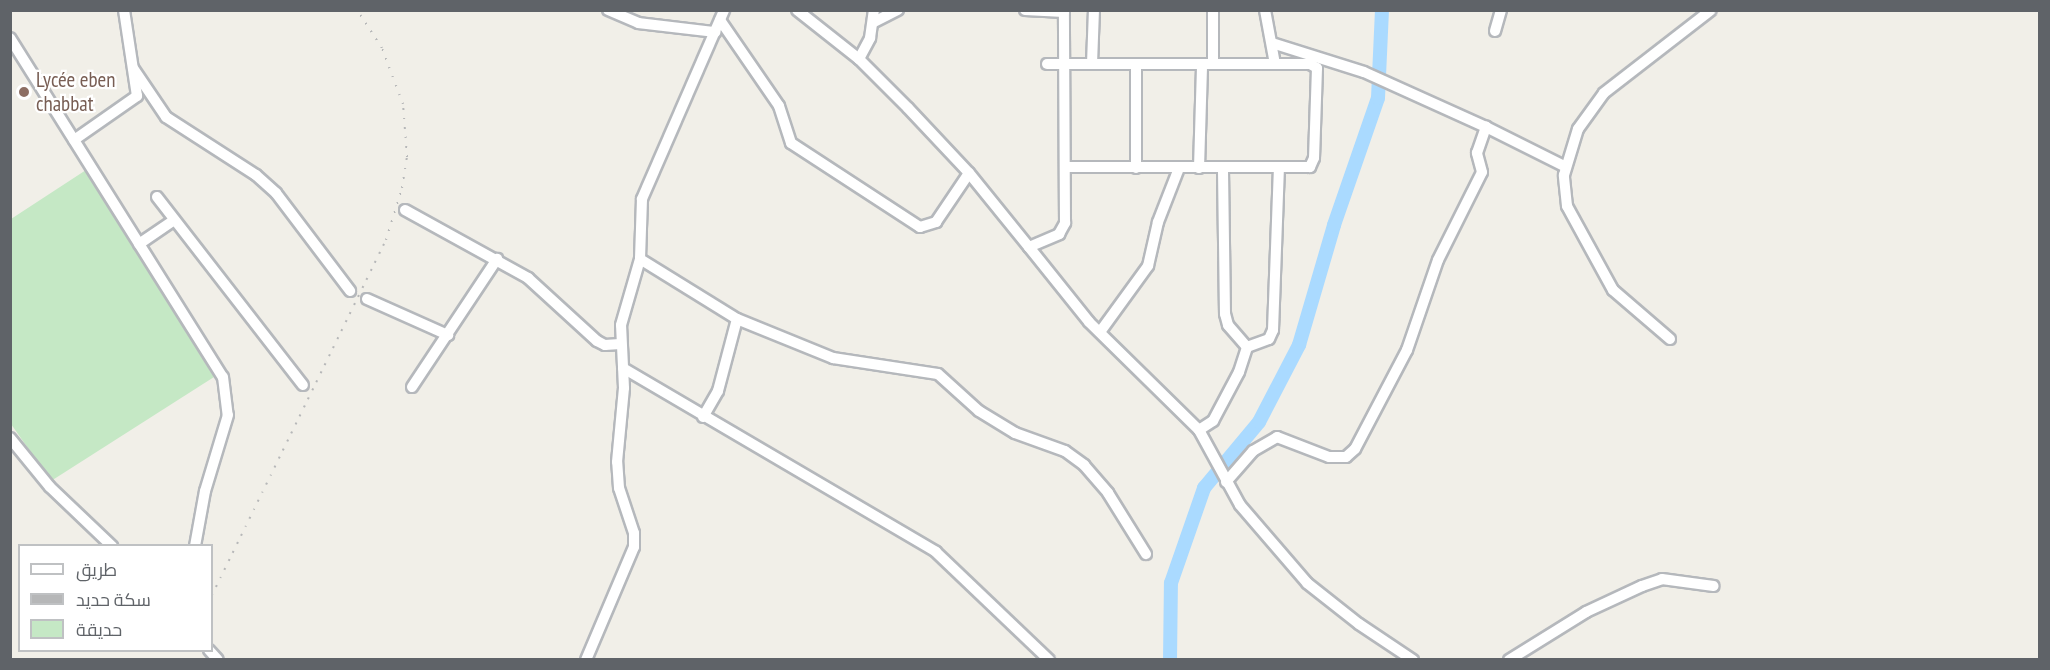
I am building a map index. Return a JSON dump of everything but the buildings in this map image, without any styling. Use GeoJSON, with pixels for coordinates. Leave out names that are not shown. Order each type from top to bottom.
{"type":"FeatureCollection","features":[{"type":"Feature","properties":{"kind":"street"},"geometry":{"type":"LineString","coordinates":[[74,140],[136,99],[124,10]]}},
{"type":"Feature","properties":{"kind":"street"},"geometry":{"type":"LineString","coordinates":[[608,10],[638,22],[715,32]]}},
{"type":"Feature","properties":{"kind":"street"},"geometry":{"type":"LineString","coordinates":[[797,10],[859,59],[969,172],[1100,332],[1199,430],[1226,482],[1277,551],[1308,583],[1407,658]]}},
{"type":"Feature","properties":{"kind":"street"},"geometry":{"type":"LineString","coordinates":[[859,59],[874,22],[874,10]]}},
{"type":"Feature","properties":{"kind":"street"},"geometry":{"type":"LineString","coordinates":[[874,22],[898,10]]}},
{"type":"Feature","properties":{"kind":"street"},"geometry":{"type":"LineString","coordinates":[[1025,10],[1064,11],[1063,229],[1052,238],[1029,247]]}},
{"type":"Feature","properties":{"kind":"street"},"geometry":{"type":"LineString","coordinates":[[1092,64],[1094,10]]}},
{"type":"Feature","properties":{"kind":"street"},"geometry":{"type":"LineString","coordinates":[[1199,168],[1214,10]]}},
{"type":"Feature","properties":{"kind":"street"},"geometry":{"type":"LineString","coordinates":[[1265,10],[1275,64]]}},
{"type":"Feature","properties":{"kind":"street"},"geometry":{"type":"LineString","coordinates":[[1496,31],[1501,10]]}},
{"type":"Feature","properties":{"kind":"street"},"geometry":{"type":"LineString","coordinates":[[1670,339],[1613,290],[1568,206],[1564,184],[1566,166],[1578,129],[1604,93],[1711,10]]}},
{"type":"Feature","properties":{"kind":"street"},"geometry":{"type":"LineString","coordinates":[[586,660],[634,547],[634,533],[619,488],[617,462],[623,368],[620,344],[624,307],[640,259],[642,199],[722,15]]}},
{"type":"Feature","properties":{"kind":"street"},"geometry":{"type":"LineString","coordinates":[[722,15],[779,106],[791,143],[920,227],[936,222],[969,172]]}},
{"type":"Feature","properties":{"kind":"street"},"geometry":{"type":"LineString","coordinates":[[10,38],[223,377],[228,392],[228,415],[205,491],[195,544]]}},
{"type":"Feature","properties":{"kind":"street"},"geometry":{"type":"LineString","coordinates":[[1272,43],[1364,72],[1566,166]]}},
{"type":"Feature","properties":{"kind":"street"},"geometry":{"type":"LineString","coordinates":[[1047,64],[1312,64],[1317,71],[1313,163],[1307,167],[1065,167]]}},
{"type":"Feature","properties":{"kind":"street"},"geometry":{"type":"LineString","coordinates":[[1136,64],[1136,168]]}},
{"type":"Feature","properties":{"kind":"street"},"geometry":{"type":"LineString","coordinates":[[133,68],[166,117],[266,183],[350,291]]}},
{"type":"Feature","properties":{"kind":"street"},"geometry":{"type":"LineString","coordinates":[[1226,482],[1253,451],[1277,437],[1329,457],[1346,457],[1355,449],[1407,350],[1438,260],[1482,172],[1477,153],[1485,128]]}},
{"type":"Feature","properties":{"kind":"street"},"geometry":{"type":"LineString","coordinates":[[1100,332],[1148,266],[1158,222],[1179,168]]}},
{"type":"Feature","properties":{"kind":"street"},"geometry":{"type":"LineString","coordinates":[[1223,168],[1225,314],[1228,325],[1247,347]]}},
{"type":"Feature","properties":{"kind":"street"},"geometry":{"type":"LineString","coordinates":[[1247,347],[1269,339],[1273,330],[1279,168]]}},
{"type":"Feature","properties":{"kind":"street"},"geometry":{"type":"LineString","coordinates":[[157,197],[303,385]]}},
{"type":"Feature","properties":{"kind":"street"},"geometry":{"type":"LineString","coordinates":[[405,210],[497,259],[539,286],[605,345],[620,344]]}},
{"type":"Feature","properties":{"kind":"street"},"geometry":{"type":"LineString","coordinates":[[139,244],[174,220]]}},
{"type":"Feature","properties":{"kind":"street"},"geometry":{"type":"LineString","coordinates":[[412,387],[497,259]]}},
{"type":"Feature","properties":{"kind":"street"},"geometry":{"type":"LineString","coordinates":[[640,259],[737,319],[842,361],[890,364],[938,374],[979,411],[1015,433],[1065,451],[1084,465],[1108,493],[1146,554]]}},
{"type":"Feature","properties":{"kind":"street"},"geometry":{"type":"LineString","coordinates":[[367,299],[448,335]]}},
{"type":"Feature","properties":{"kind":"street"},"geometry":{"type":"LineString","coordinates":[[703,417],[718,391],[737,319]]}},
{"type":"Feature","properties":{"kind":"street"},"geometry":{"type":"LineString","coordinates":[[1199,430],[1213,421],[1239,372],[1247,347]]}},
{"type":"Feature","properties":{"kind":"street"},"geometry":{"type":"LineString","coordinates":[[623,368],[703,417],[897,526],[936,552],[1049,660]]}},
{"type":"Feature","properties":{"kind":"street"},"geometry":{"type":"LineString","coordinates":[[10,438],[50,487],[110,544]]}},
{"type":"Feature","properties":{"kind":"street"},"geometry":{"type":"LineString","coordinates":[[1509,660],[1587,612],[1642,586],[1662,579],[1714,586]]}},
{"type":"Feature","properties":{"kind":"green space"},"geometry":{"type":"Polygon","coordinates":[[[86,170],[214,377],[51,481],[11,424],[11,219],[86,170]]]}},
{"type":"Feature","properties":{"kind":"waterway"},"geometry":{"type":"LineString","coordinates":[[1170,660],[1171,583],[1204,488],[1259,422],[1299,345],[1334,225],[1378,98],[1382,10]]}},
{"type":"Feature","properties":{"kind":"railway"},"geometry":{"type":"LineString","coordinates":[[213,593],[386,240],[402,188],[407,157],[403,104],[382,48],[357,10]]}},
{"type":"Feature","properties":{"kind":"railway"},"geometry":{"type":"LineString","coordinates":[[180,660],[183,652]]}},
{"type":"Feature","properties":{"kind":"place","name":"Lycée eben chabbat"},"geometry":{"type":"Point","coordinates":[24,92]}}]}
